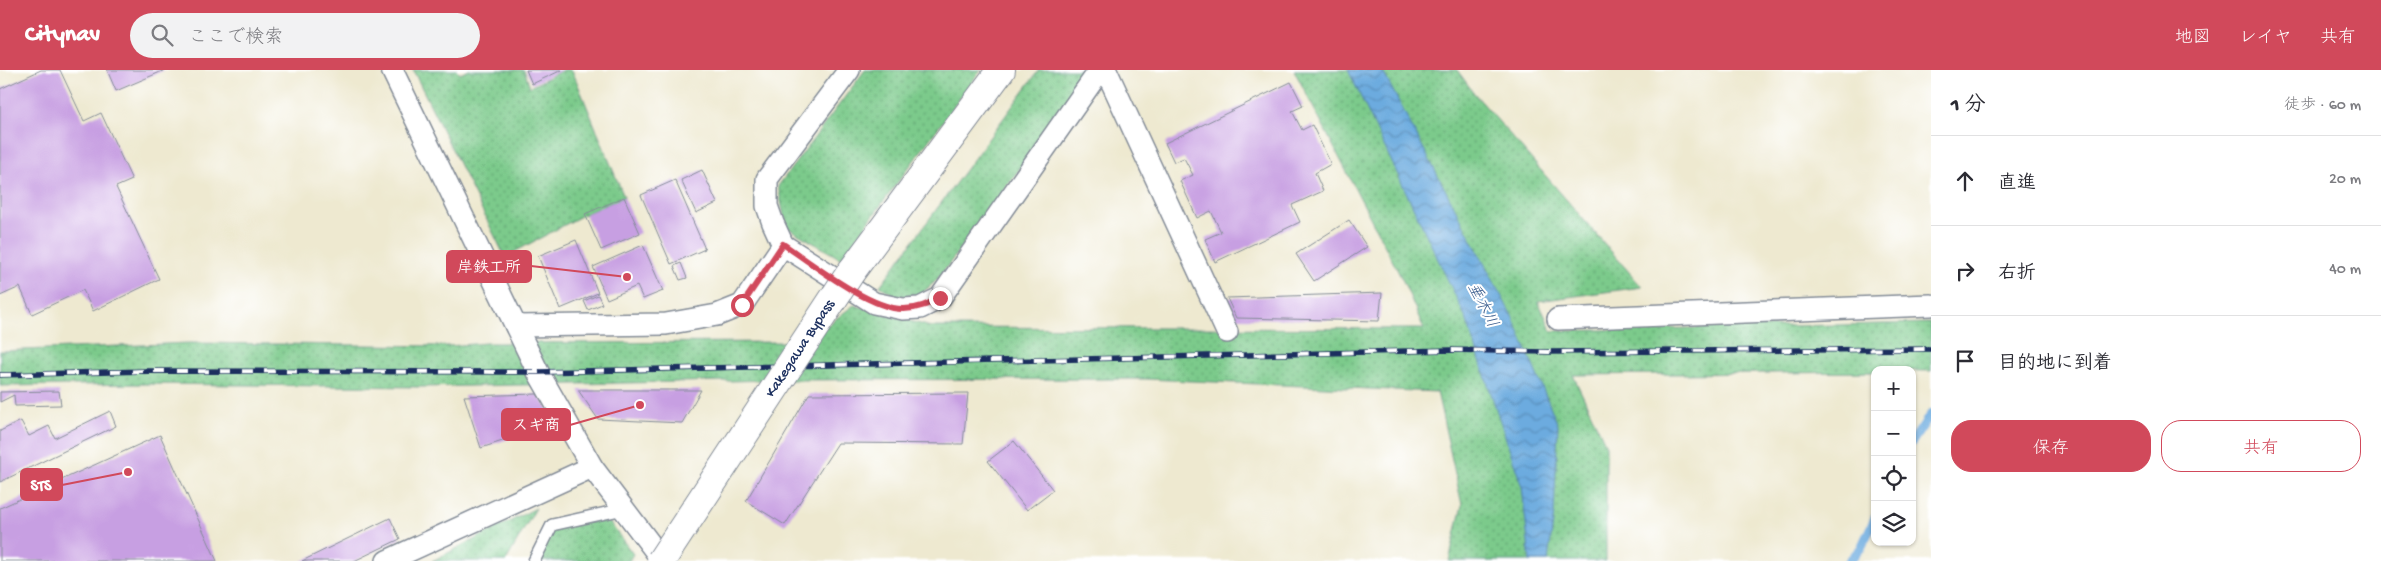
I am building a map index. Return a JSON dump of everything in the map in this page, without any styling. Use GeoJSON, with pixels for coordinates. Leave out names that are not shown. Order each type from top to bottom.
{"type":"FeatureCollection","features":[{"type":"Feature","properties":{"kind":"highway","name":"Kakegawa Bypass"},"geometry":{"type":"LineString","coordinates":[[662,561],[851,272],[1001,70]]}},
{"type":"Feature","properties":{"kind":"street"},"geometry":{"type":"LineString","coordinates":[[392,70],[538,372],[592,467],[662,561]]}},
{"type":"Feature","properties":{"kind":"street"},"geometry":{"type":"LineString","coordinates":[[849,70],[767,179],[767,206],[783,244],[874,303],[902,310],[920,308],[940,298],[1100,70]]}},
{"type":"Feature","properties":{"kind":"street"},"geometry":{"type":"LineString","coordinates":[[1106,70],[1227,332]]}},
{"type":"Feature","properties":{"kind":"street"},"geometry":{"type":"LineString","coordinates":[[516,326],[666,324],[716,315],[742,305],[783,244]]}},
{"type":"Feature","properties":{"kind":"street"},"geometry":{"type":"LineString","coordinates":[[1558,319],[1931,305]]}},
{"type":"Feature","properties":{"kind":"street"},"geometry":{"type":"LineString","coordinates":[[387,561],[592,467]]}},
{"type":"Feature","properties":{"kind":"lane"},"geometry":{"type":"LineString","coordinates":[[534,561],[552,525],[624,509]]}},
{"type":"Feature","properties":{"kind":"green space"},"geometry":{"type":"Polygon","coordinates":[[[413,70],[457,70],[460,74],[469,70],[524,70],[530,87],[563,70],[572,70],[624,197],[585,214],[505,257],[413,70]]]}},
{"type":"Feature","properties":{"kind":"green space"},"geometry":{"type":"Polygon","coordinates":[[[865,70],[981,70],[841,259],[786,227],[778,186],[865,70]]]}},
{"type":"Feature","properties":{"kind":"green space"},"geometry":{"type":"Polygon","coordinates":[[[1039,70],[1081,70],[1082,77],[1074,96],[937,280],[921,294],[897,297],[880,286],[1039,70]]]}},
{"type":"Feature","properties":{"kind":"green space"},"geometry":{"type":"Polygon","coordinates":[[[1294,70],[1457,70],[1474,93],[1642,287],[1538,301],[1552,331],[1931,323],[1931,371],[1916,371],[1916,366],[1871,366],[1871,372],[1573,375],[1606,445],[1606,561],[1449,561],[1462,505],[1437,392],[1146,379],[779,380],[421,387],[147,384],[0,386],[0,351],[189,343],[448,346],[486,343],[805,342],[854,305],[931,327],[1424,329],[1404,283],[1294,70]]]}},
{"type":"Feature","properties":{"kind":"green space"},"geometry":{"type":"Polygon","coordinates":[[[536,508],[506,561],[432,561],[536,508]]]}},
{"type":"Feature","properties":{"kind":"green space"},"geometry":{"type":"Polygon","coordinates":[[[589,514],[610,523],[633,554],[629,561],[534,561],[552,525],[589,514]]]}},
{"type":"Feature","properties":{"kind":"water","name":"垂木川"},"geometry":{"type":"Polygon","coordinates":[[[1348,70],[1382,70],[1513,318],[1558,425],[1554,513],[1548,561],[1530,561],[1522,487],[1466,318],[1348,70]]]}},
{"type":"Feature","properties":{"kind":"building"},"geometry":{"type":"Polygon","coordinates":[[[41,70],[60,70],[84,121],[101,113],[132,180],[116,187],[159,279],[93,311],[83,290],[32,314],[20,287],[0,296],[0,89],[41,70]]]}},
{"type":"Feature","properties":{"kind":"building"},"geometry":{"type":"Polygon","coordinates":[[[107,70],[165,70],[116,91],[107,70]]]}},
{"type":"Feature","properties":{"kind":"building"},"geometry":{"type":"Polygon","coordinates":[[[526,70],[562,70],[532,84],[526,70]]]}},
{"type":"Feature","properties":{"kind":"building"},"geometry":{"type":"Polygon","coordinates":[[[1291,82],[1303,106],[1292,111],[1302,130],[1312,125],[1331,164],[1315,173],[1323,191],[1292,205],[1300,222],[1215,262],[1205,239],[1221,232],[1211,211],[1197,218],[1180,181],[1193,175],[1184,158],[1174,162],[1165,143],[1291,82]]]}},
{"type":"Feature","properties":{"kind":"building"},"geometry":{"type":"Polygon","coordinates":[[[702,170],[717,203],[696,213],[681,180],[702,170]]]}},
{"type":"Feature","properties":{"kind":"building"},"geometry":{"type":"Polygon","coordinates":[[[675,180],[705,249],[671,264],[641,195],[675,180]]]}},
{"type":"Feature","properties":{"kind":"building"},"geometry":{"type":"Polygon","coordinates":[[[624,197],[640,233],[601,250],[585,214],[624,197]]]}},
{"type":"Feature","properties":{"kind":"building"},"geometry":{"type":"Polygon","coordinates":[[[1349,220],[1367,247],[1314,281],[1296,254],[1349,220]]]}},
{"type":"Feature","properties":{"kind":"building"},"geometry":{"type":"Polygon","coordinates":[[[576,240],[598,293],[560,309],[538,256],[576,240]]]}},
{"type":"Feature","properties":{"kind":"building"},"geometry":{"type":"Polygon","coordinates":[[[643,245],[663,291],[643,299],[637,286],[607,299],[593,267],[643,245]]]}},
{"type":"Feature","properties":{"kind":"building"},"geometry":{"type":"Polygon","coordinates":[[[681,263],[687,278],[680,280],[674,266],[681,263]]]}},
{"type":"Feature","properties":{"kind":"building"},"geometry":{"type":"Polygon","coordinates":[[[1382,293],[1379,321],[1236,318],[1227,298],[1382,293]]]}},
{"type":"Feature","properties":{"kind":"building"},"geometry":{"type":"Polygon","coordinates":[[[598,295],[602,304],[588,310],[584,301],[598,295]]]}},
{"type":"Feature","properties":{"kind":"building"},"geometry":{"type":"Polygon","coordinates":[[[578,390],[701,390],[682,423],[598,419],[578,390]]]}},
{"type":"Feature","properties":{"kind":"building"},"geometry":{"type":"Polygon","coordinates":[[[59,391],[61,405],[15,406],[14,395],[0,402],[0,392],[59,391]]]}},
{"type":"Feature","properties":{"kind":"building"},"geometry":{"type":"Polygon","coordinates":[[[968,393],[963,444],[838,443],[785,525],[746,501],[809,394],[968,393]]]}},
{"type":"Feature","properties":{"kind":"building"},"geometry":{"type":"Polygon","coordinates":[[[537,394],[548,408],[555,424],[481,448],[464,396],[537,394]]]}},
{"type":"Feature","properties":{"kind":"building"},"geometry":{"type":"Polygon","coordinates":[[[110,411],[116,426],[0,482],[0,431],[21,421],[29,436],[49,426],[55,438],[110,411]]]}},
{"type":"Feature","properties":{"kind":"building"},"geometry":{"type":"Polygon","coordinates":[[[160,435],[217,561],[0,561],[0,508],[160,435]]]}},
{"type":"Feature","properties":{"kind":"building"},"geometry":{"type":"Polygon","coordinates":[[[1014,441],[1053,490],[1027,510],[988,461],[1014,441]]]}},
{"type":"Feature","properties":{"kind":"building"},"geometry":{"type":"Polygon","coordinates":[[[390,518],[400,539],[354,561],[302,561],[390,518]]]}},
{"type":"Feature","properties":{"kind":"waterway"},"geometry":{"type":"LineString","coordinates":[[1916,436],[1931,414]]}},
{"type":"Feature","properties":{"kind":"waterway"},"geometry":{"type":"LineString","coordinates":[[1849,561],[1861,548],[1871,527]]}},
{"type":"Feature","properties":{"kind":"railway"},"geometry":{"type":"LineString","coordinates":[[0,375],[146,371],[538,372],[1451,350],[1548,352],[1931,349]]}},
{"type":"Feature","properties":{"kind":"place","name":"岸鉄工所"},"geometry":{"type":"Point","coordinates":[627,277]}},
{"type":"Feature","properties":{"kind":"place","name":"スギ商"},"geometry":{"type":"Point","coordinates":[640,405]}},
{"type":"Feature","properties":{"kind":"place","name":"STS"},"geometry":{"type":"Point","coordinates":[128,472]}},
{"type":"Feature","properties":{"kind":"route"},"geometry":{"type":"LineString","coordinates":[[742,305],[783,244],[874,303],[902,310],[920,308],[940,298]]}}]}
